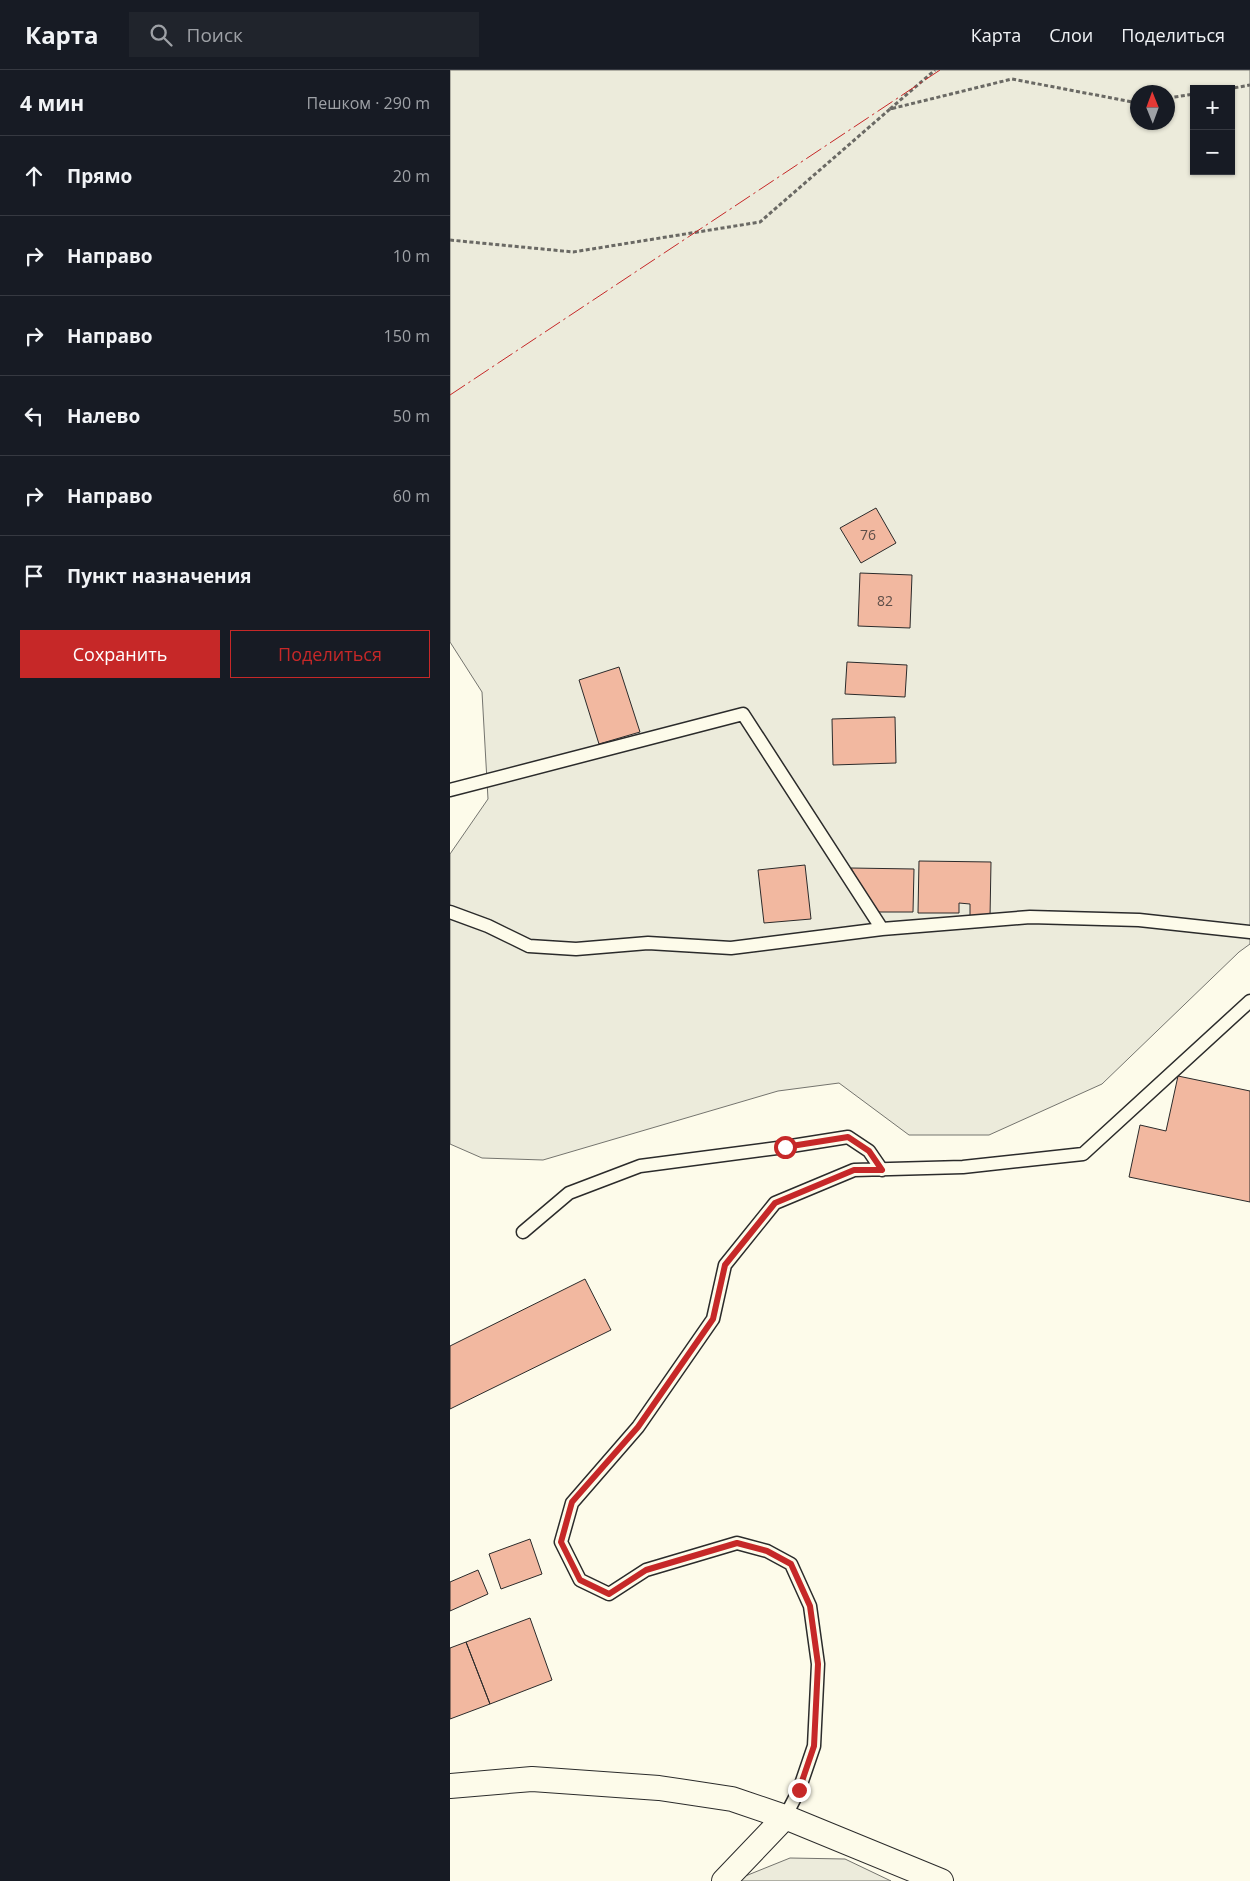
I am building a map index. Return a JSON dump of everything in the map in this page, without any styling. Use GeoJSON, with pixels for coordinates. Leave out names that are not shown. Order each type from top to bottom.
{"type":"FeatureCollection","features":[{"type":"Feature","properties":{"kind":"street"},"geometry":{"type":"LineString","coordinates":[[450,1786],[532,1779],[659,1788],[732,1799],[785,1817],[941,1881]]}},
{"type":"Feature","properties":{"kind":"street"},"geometry":{"type":"LineString","coordinates":[[724,1881],[785,1817]]}},
{"type":"Feature","properties":{"kind":"lane"},"geometry":{"type":"LineString","coordinates":[[450,790],[742,714],[882,929]]}},
{"type":"Feature","properties":{"kind":"lane"},"geometry":{"type":"LineString","coordinates":[[450,912],[488,926],[529,946],[576,949],[648,943],[731,948],[882,929],[1030,917],[1140,920],[1250,932]]}},
{"type":"Feature","properties":{"kind":"lane"},"geometry":{"type":"LineString","coordinates":[[785,1817],[799,1790],[814,1746],[818,1664],[810,1606],[791,1564],[767,1551],[737,1543],[646,1570],[609,1594],[580,1580],[561,1542],[572,1502],[638,1427],[713,1319],[725,1265],[775,1203],[854,1170],[962,1168],[1084,1154],[1250,1001]]}},
{"type":"Feature","properties":{"kind":"lane"},"geometry":{"type":"LineString","coordinates":[[523,1232],[569,1193],[640,1166],[848,1137],[869,1151],[882,1170]]}},
{"type":"Feature","properties":{"kind":"path"},"geometry":{"type":"LineString","coordinates":[[450,240],[573,252],[760,222],[935,70]]}},
{"type":"Feature","properties":{"kind":"path"},"geometry":{"type":"LineString","coordinates":[[890,109],[1012,79],[1130,101]]}},
{"type":"Feature","properties":{"kind":"path"},"geometry":{"type":"LineString","coordinates":[[1235,88],[1250,85]]}},
{"type":"Feature","properties":{"kind":"path"},"geometry":{"type":"LineString","coordinates":[[1175,97],[1190,95]]}},
{"type":"Feature","properties":{"kind":"shaded area"},"geometry":{"type":"Polygon","coordinates":[[[450,70],[1250,70],[1250,944],[1239,952],[1102,1084],[989,1135],[909,1135],[839,1083],[778,1091],[543,1160],[482,1158],[450,1144],[450,854],[488,799],[482,692],[450,642],[450,70]]]}},
{"type":"Feature","properties":{"kind":"shaded area"},"geometry":{"type":"Polygon","coordinates":[[[790,1858],[845,1859],[891,1881],[733,1881],[790,1858]]]}},
{"type":"Feature","properties":{"kind":"building"},"geometry":{"type":"Polygon","coordinates":[[[876,508],[896,543],[861,563],[840,528],[876,508]]]}},
{"type":"Feature","properties":{"kind":"building"},"geometry":{"type":"Polygon","coordinates":[[[860,573],[912,575],[910,628],[858,626],[860,573]]]}},
{"type":"Feature","properties":{"kind":"building"},"geometry":{"type":"Polygon","coordinates":[[[847,662],[907,665],[905,697],[845,694],[847,662]]]}},
{"type":"Feature","properties":{"kind":"building"},"geometry":{"type":"Polygon","coordinates":[[[619,667],[640,732],[599,744],[579,680],[619,667]]]}},
{"type":"Feature","properties":{"kind":"building"},"geometry":{"type":"Polygon","coordinates":[[[895,717],[896,763],[833,765],[832,719],[895,717]]]}},
{"type":"Feature","properties":{"kind":"building"},"geometry":{"type":"Polygon","coordinates":[[[919,861],[991,862],[990,917],[970,917],[970,904],[959,903],[959,913],[918,913],[919,861]]]}},
{"type":"Feature","properties":{"kind":"building"},"geometry":{"type":"Polygon","coordinates":[[[805,865],[811,919],[764,923],[758,870],[805,865]]]}},
{"type":"Feature","properties":{"kind":"building"},"geometry":{"type":"Polygon","coordinates":[[[851,868],[914,869],[913,912],[874,912],[851,868]]]}},
{"type":"Feature","properties":{"kind":"building"},"geometry":{"type":"Polygon","coordinates":[[[1178,1076],[1250,1091],[1250,1202],[1129,1177],[1140,1125],[1166,1131],[1178,1076]]]}},
{"type":"Feature","properties":{"kind":"building"},"geometry":{"type":"Polygon","coordinates":[[[585,1279],[611,1330],[450,1409],[450,1346],[585,1279]]]}},
{"type":"Feature","properties":{"kind":"building"},"geometry":{"type":"Polygon","coordinates":[[[530,1539],[542,1574],[501,1589],[489,1554],[530,1539]]]}},
{"type":"Feature","properties":{"kind":"building"},"geometry":{"type":"Polygon","coordinates":[[[478,1570],[488,1594],[450,1611],[450,1582],[478,1570]]]}},
{"type":"Feature","properties":{"kind":"building"},"geometry":{"type":"Polygon","coordinates":[[[530,1618],[552,1680],[490,1704],[466,1642],[530,1618]]]}},
{"type":"Feature","properties":{"kind":"building"},"geometry":{"type":"Polygon","coordinates":[[[466,1642],[490,1704],[450,1719],[450,1648],[466,1642]]]}},
{"type":"Feature","properties":{"kind":"power"},"geometry":{"type":"LineString","coordinates":[[450,395],[940,70]]}},
{"type":"Feature","properties":{"kind":"route"},"geometry":{"type":"LineString","coordinates":[[785,1147],[848,1137],[869,1151],[882,1170],[854,1170],[775,1203],[725,1265],[713,1319],[638,1427],[572,1502],[561,1542],[580,1580],[609,1594],[646,1570],[737,1543],[767,1551],[791,1564],[810,1606],[818,1664],[814,1746],[799,1790]]}}]}
